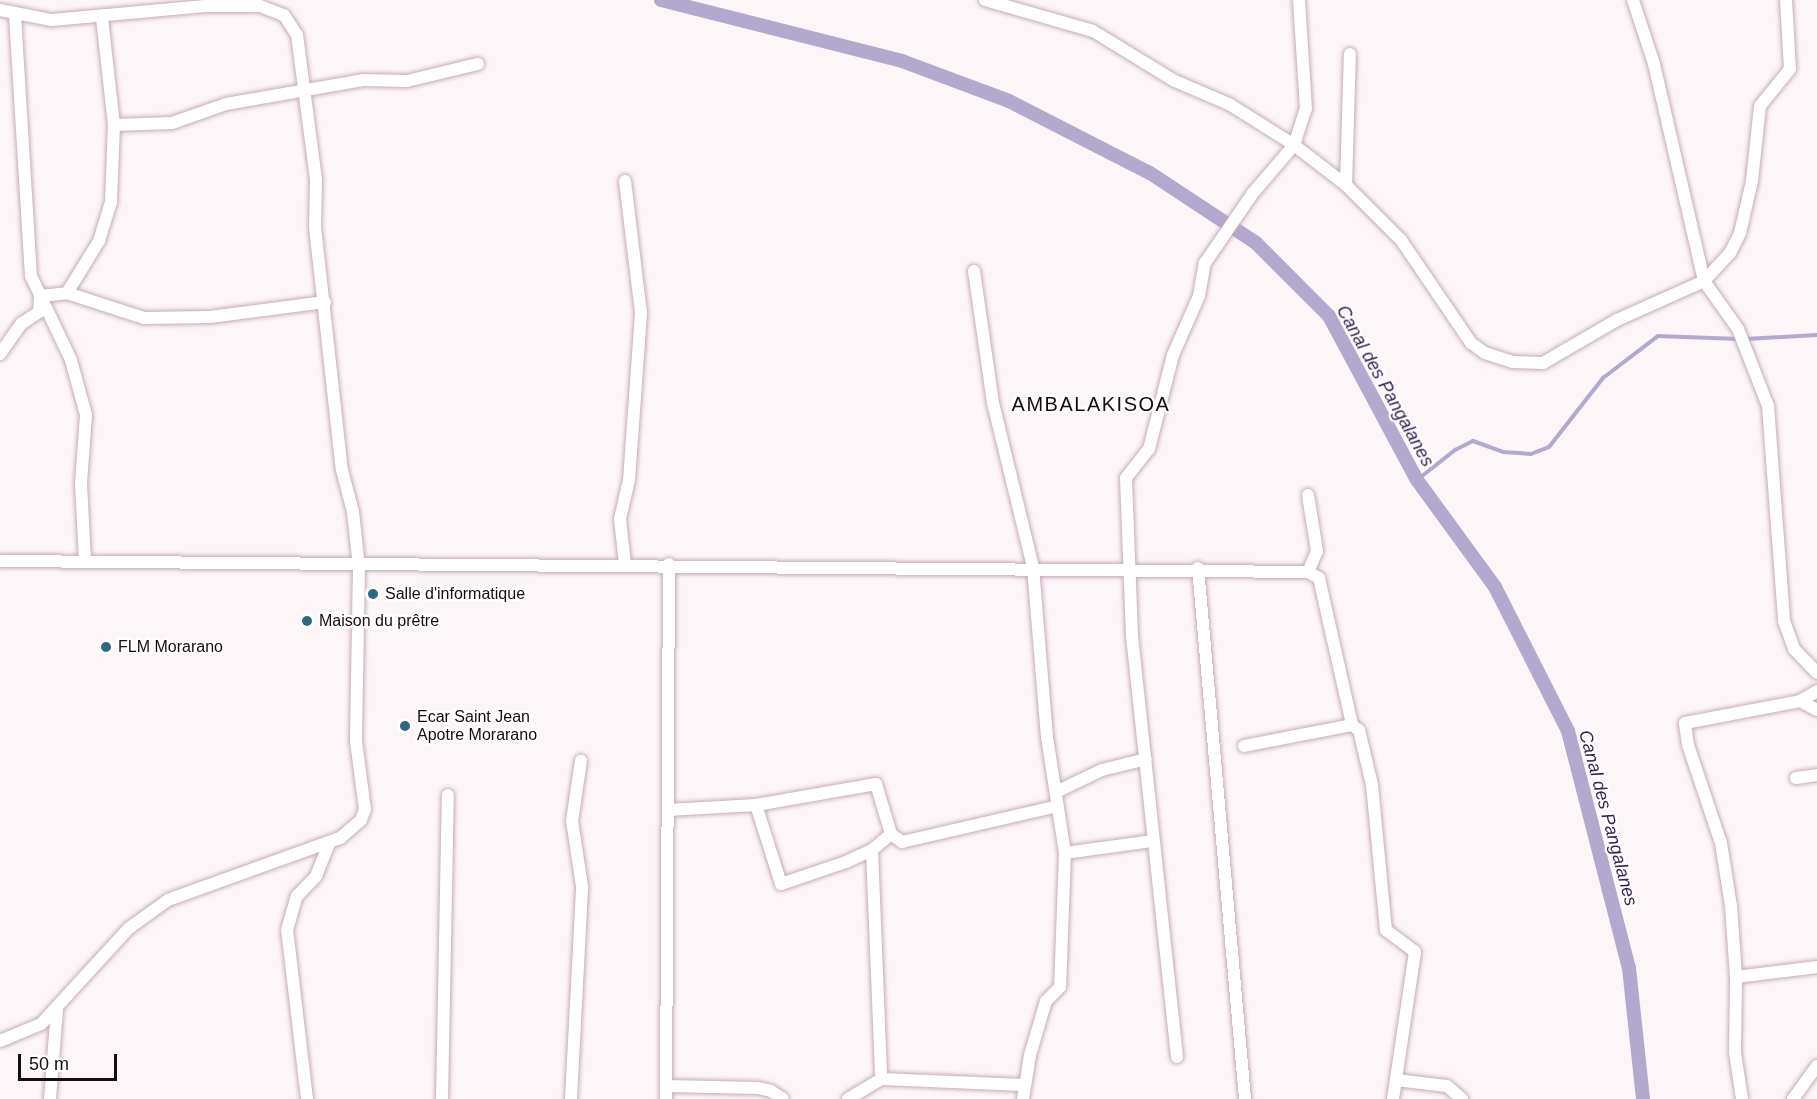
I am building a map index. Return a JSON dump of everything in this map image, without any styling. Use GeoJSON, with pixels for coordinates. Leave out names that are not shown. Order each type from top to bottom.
{"type":"FeatureCollection","features":[{"type":"Feature","properties":{"kind":"street"},"geometry":{"type":"LineString","coordinates":[[985,0],[1093,31],[1175,81],[1228,104],[1294,144],[1346,185],[1401,240],[1472,343],[1485,353],[1513,362],[1543,363],[1617,320],[1704,281],[1731,253],[1740,232],[1752,181],[1760,106],[1790,69],[1786,0]]}},
{"type":"Feature","properties":{"kind":"street"},"geometry":{"type":"LineString","coordinates":[[1177,1057],[1153,841],[1128,573],[1126,478],[1149,449],[1173,355],[1200,296],[1205,262],[1253,193],[1294,144],[1306,109],[1299,0]]}},
{"type":"Feature","properties":{"kind":"street"},"geometry":{"type":"LineString","coordinates":[[1633,0],[1654,64],[1704,281],[1738,329],[1767,406],[1784,621],[1794,649],[1817,673]]}},
{"type":"Feature","properties":{"kind":"street"},"geometry":{"type":"LineString","coordinates":[[0,10],[52,21],[102,18],[205,6],[260,6],[284,15],[297,35],[306,89],[342,470],[353,512],[359,566],[356,741],[364,809],[361,820],[329,843],[168,900],[129,928],[41,1024],[0,1041]]}},
{"type":"Feature","properties":{"kind":"street"},"geometry":{"type":"LineString","coordinates":[[15,15],[31,276],[71,360],[86,415],[81,483],[85,561]]}},
{"type":"Feature","properties":{"kind":"street"},"geometry":{"type":"LineString","coordinates":[[67,293],[99,241],[111,202],[114,125],[102,18]]}},
{"type":"Feature","properties":{"kind":"street"},"geometry":{"type":"LineString","coordinates":[[1346,185],[1350,54]]}},
{"type":"Feature","properties":{"kind":"street"},"geometry":{"type":"LineString","coordinates":[[114,125],[172,123],[226,104],[363,80],[407,81],[478,64]]}},
{"type":"Feature","properties":{"kind":"street"},"geometry":{"type":"LineString","coordinates":[[625,181],[641,313],[629,480],[620,519],[625,564]]}},
{"type":"Feature","properties":{"kind":"street"},"geometry":{"type":"LineString","coordinates":[[974,271],[993,402],[1033,567],[1047,737],[1065,853],[1060,987],[1046,1000],[1023,1085],[1023,1099]]}},
{"type":"Feature","properties":{"kind":"street"},"geometry":{"type":"LineString","coordinates":[[40,296],[67,293],[144,318],[210,317],[325,302]]}},
{"type":"Feature","properties":{"kind":"street"},"geometry":{"type":"LineString","coordinates":[[0,354],[21,324],[39,312],[40,296]]}},
{"type":"Feature","properties":{"kind":"street"},"geometry":{"type":"LineString","coordinates":[[1308,495],[1317,551],[1308,572]]}},
{"type":"Feature","properties":{"kind":"street"},"geometry":{"type":"LineString","coordinates":[[0,561],[359,566],[669,564],[1033,567],[1128,573],[1198,568],[1308,572],[1319,578],[1352,725],[1359,730],[1372,785],[1386,930],[1415,952],[1393,1099]]}},
{"type":"Feature","properties":{"kind":"street"},"geometry":{"type":"LineString","coordinates":[[666,1099],[669,564]]}},
{"type":"Feature","properties":{"kind":"street"},"geometry":{"type":"LineString","coordinates":[[1198,568],[1245,1099]]}},
{"type":"Feature","properties":{"kind":"street"},"geometry":{"type":"LineString","coordinates":[[1742,1099],[1735,1052],[1736,977],[1721,843],[1688,745],[1685,723],[1800,700],[1817,691]]}},
{"type":"Feature","properties":{"kind":"street"},"geometry":{"type":"LineString","coordinates":[[1800,700],[1817,710]]}},
{"type":"Feature","properties":{"kind":"street"},"geometry":{"type":"LineString","coordinates":[[1244,746],[1352,725]]}},
{"type":"Feature","properties":{"kind":"street"},"geometry":{"type":"LineString","coordinates":[[1056,792],[1102,770],[1146,759]]}},
{"type":"Feature","properties":{"kind":"street"},"geometry":{"type":"LineString","coordinates":[[571,1099],[582,886],[572,821],[580,761]]}},
{"type":"Feature","properties":{"kind":"street"},"geometry":{"type":"LineString","coordinates":[[1796,778],[1817,775]]}},
{"type":"Feature","properties":{"kind":"street"},"geometry":{"type":"LineString","coordinates":[[668,810],[756,805],[876,784],[891,834],[902,842],[1058,806]]}},
{"type":"Feature","properties":{"kind":"street"},"geometry":{"type":"LineString","coordinates":[[442,1099],[448,795]]}},
{"type":"Feature","properties":{"kind":"street"},"geometry":{"type":"LineString","coordinates":[[756,805],[781,884],[815,875],[872,850],[891,834]]}},
{"type":"Feature","properties":{"kind":"street"},"geometry":{"type":"LineString","coordinates":[[1065,853],[1153,841]]}},
{"type":"Feature","properties":{"kind":"street"},"geometry":{"type":"LineString","coordinates":[[307,1099],[287,930],[297,896],[316,876],[329,843]]}},
{"type":"Feature","properties":{"kind":"street"},"geometry":{"type":"LineString","coordinates":[[872,850],[881,1079]]}},
{"type":"Feature","properties":{"kind":"street"},"geometry":{"type":"LineString","coordinates":[[1736,977],[1817,967]]}},
{"type":"Feature","properties":{"kind":"street"},"geometry":{"type":"LineString","coordinates":[[50,1099],[57,1008]]}},
{"type":"Feature","properties":{"kind":"street"},"geometry":{"type":"LineString","coordinates":[[1793,1099],[1817,1066]]}},
{"type":"Feature","properties":{"kind":"street"},"geometry":{"type":"LineString","coordinates":[[848,1099],[881,1079],[1023,1085]]}},
{"type":"Feature","properties":{"kind":"street"},"geometry":{"type":"LineString","coordinates":[[1396,1080],[1447,1086],[1462,1099]]}},
{"type":"Feature","properties":{"kind":"street"},"geometry":{"type":"LineString","coordinates":[[666,1086],[758,1088],[771,1091],[783,1099]]}},
{"type":"Feature","properties":{"kind":"waterway","name":"Canal des Pangalanes"},"geometry":{"type":"LineString","coordinates":[[661,0],[902,61],[1009,101],[1150,173],[1256,243],[1329,316],[1417,480],[1495,587],[1568,731],[1629,968],[1643,1099]]}},
{"type":"Feature","properties":{"kind":"waterway"},"geometry":{"type":"LineString","coordinates":[[1746,339],[1817,335]]}},
{"type":"Feature","properties":{"kind":"waterway"},"geometry":{"type":"LineString","coordinates":[[1417,480],[1455,450],[1473,441],[1503,452],[1531,454],[1549,447],[1603,378],[1658,336],[1738,339]]}},
{"type":"Feature","properties":{"kind":"place","name":"Salle d'informatique"},"geometry":{"type":"Point","coordinates":[373,594]}},
{"type":"Feature","properties":{"kind":"place","name":"Maison du prêtre"},"geometry":{"type":"Point","coordinates":[307,621]}},
{"type":"Feature","properties":{"kind":"place","name":"FLM Morarano"},"geometry":{"type":"Point","coordinates":[106,647]}},
{"type":"Feature","properties":{"kind":"place","name":"Ecar Saint Jean Apotre Morarano"},"geometry":{"type":"Point","coordinates":[405,726]}},
{"type":"Feature","properties":{"kind":"district","name":"AMBALAKISOA"},"geometry":{"type":"Point","coordinates":[1091,404]}}]}
